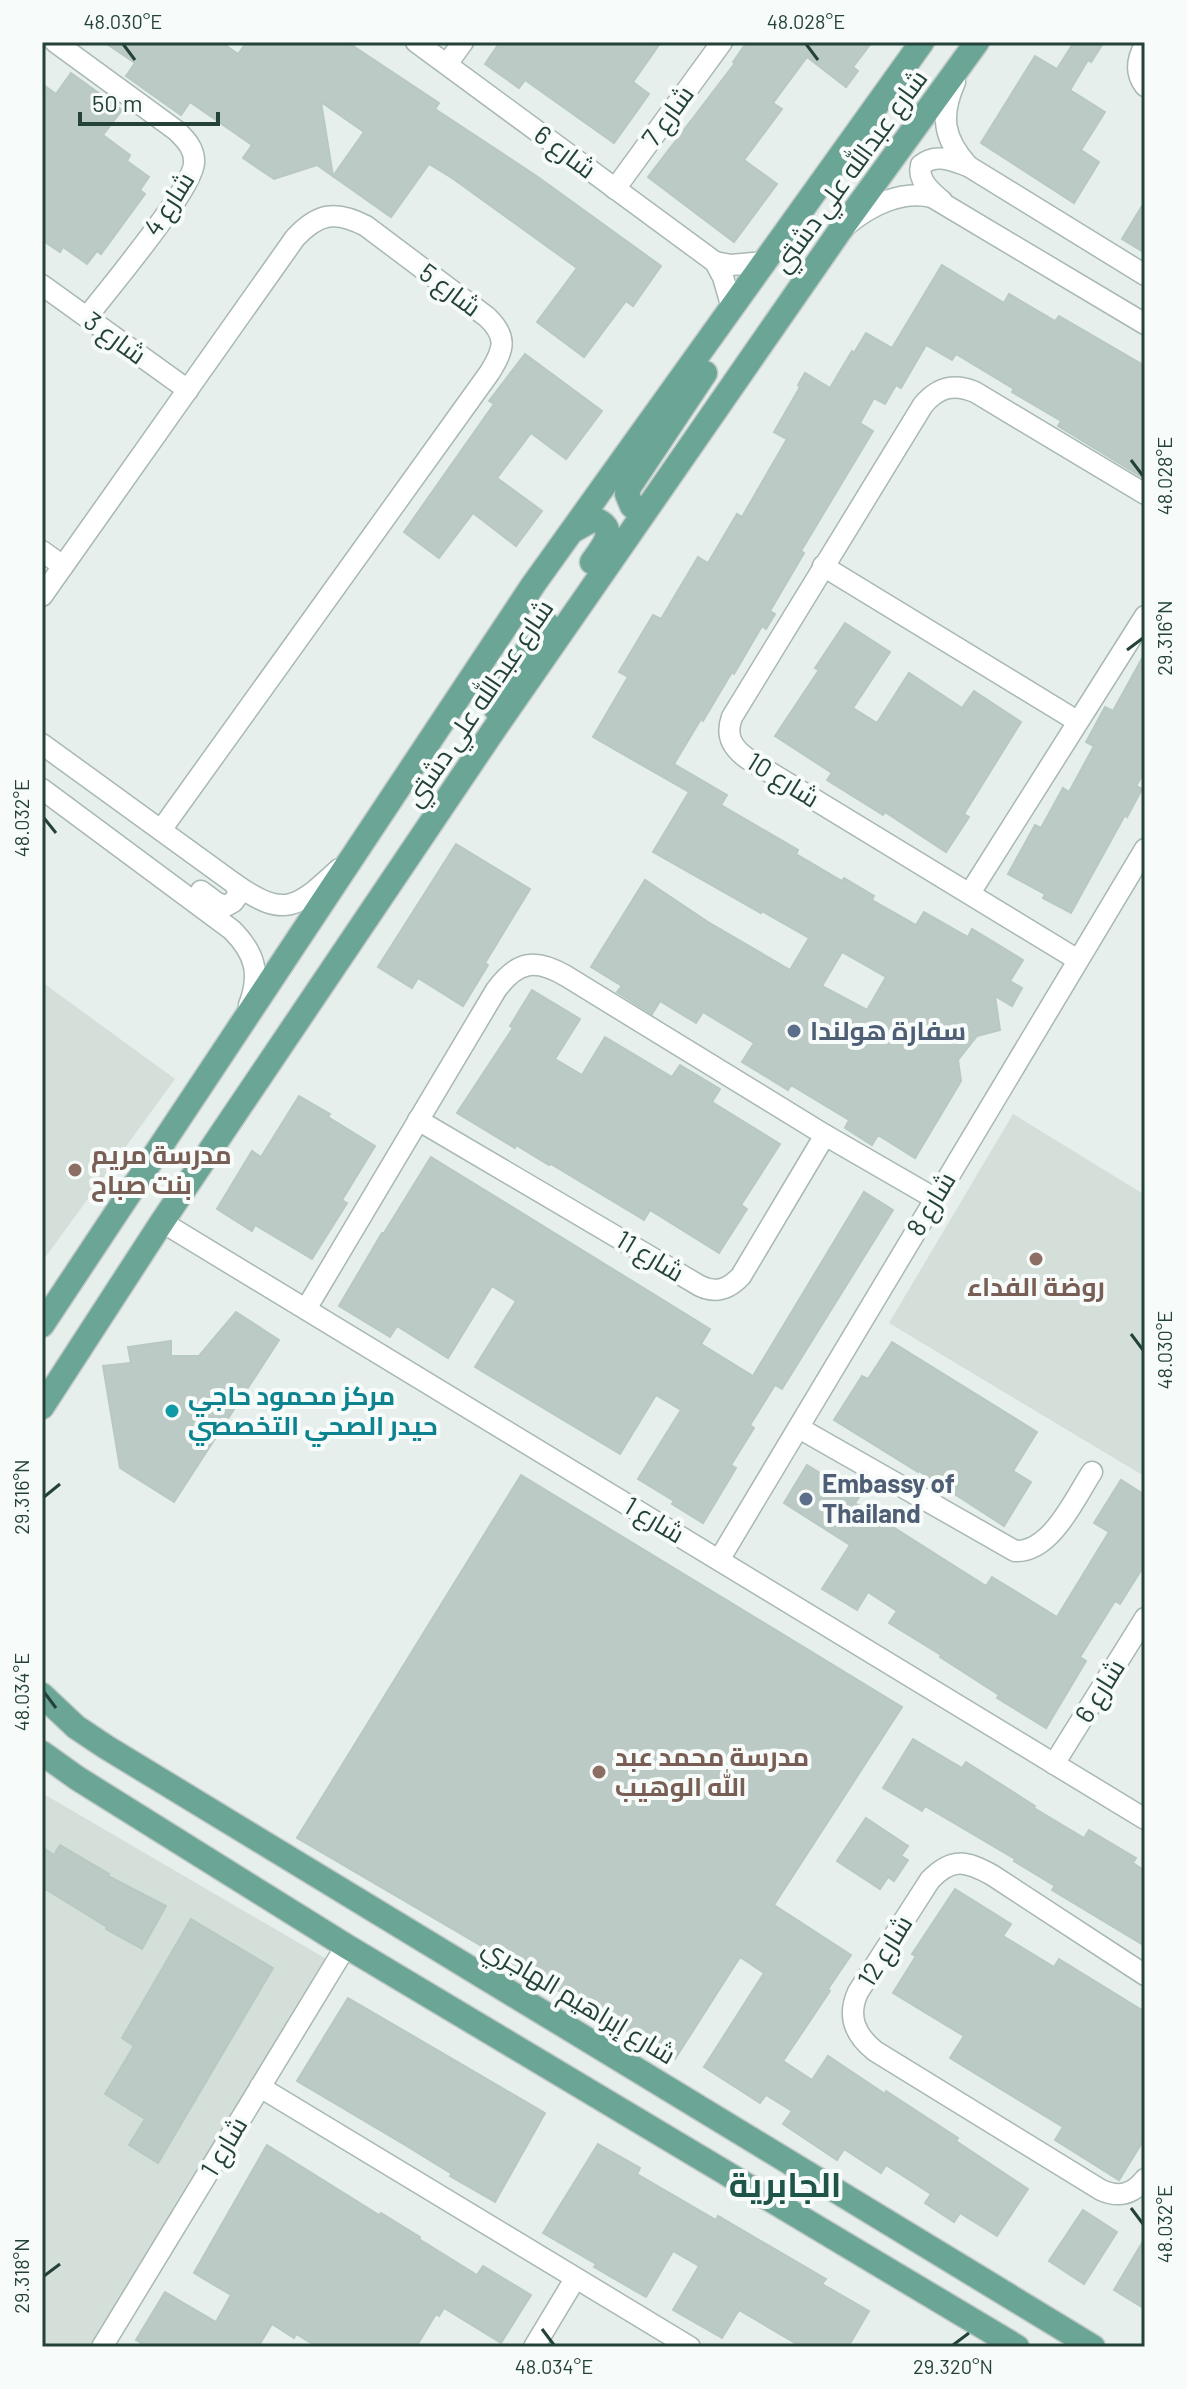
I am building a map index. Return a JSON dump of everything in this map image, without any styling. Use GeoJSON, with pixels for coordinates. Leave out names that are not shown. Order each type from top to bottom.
{"type":"FeatureCollection","features":[{"type":"Feature","properties":{"kind":"main road","name":"شارع عبدالله علي دشتي"},"geometry":{"type":"LineString","coordinates":[[42,1325],[533,585],[922,42]]}},
{"type":"Feature","properties":{"kind":"main road","name":"شارع عبدالله علي دشتي"},"geometry":{"type":"LineString","coordinates":[[42,1407],[162,1222],[493,731],[839,232],[971,50]]}},
{"type":"Feature","properties":{"kind":"main road"},"geometry":{"type":"LineString","coordinates":[[642,514],[632,506],[627,494],[629,487],[707,370],[727,327],[732,308]]}},
{"type":"Feature","properties":{"kind":"main road"},"geometry":{"type":"LineString","coordinates":[[493,731],[499,699],[513,671],[607,539],[606,527],[594,519],[574,530]]}},
{"type":"Feature","properties":{"kind":"main road","name":"شارع إبراهيم الهاجري"},"geometry":{"type":"LineString","coordinates":[[42,1695],[76,1727],[106,1747],[1093,2347]]}},
{"type":"Feature","properties":{"kind":"main road"},"geometry":{"type":"LineString","coordinates":[[42,1753],[346,1946],[1010,2343]]}},
{"type":"Feature","properties":{"kind":"main road"},"geometry":{"type":"LineString","coordinates":[[790,2209],[960,2299],[974,2293],[971,2271]]}},
{"type":"Feature","properties":{"kind":"main road"},"geometry":{"type":"LineString","coordinates":[[1010,2343],[999,2325],[1005,2313],[1014,2312],[1071,2347]]}},
{"type":"Feature","properties":{"kind":"street","name":"شارع 4"},"geometry":{"type":"LineString","coordinates":[[55,42],[177,131],[192,149],[194,158],[192,174],[178,198],[87,317]]}},
{"type":"Feature","properties":{"kind":"street","name":"شارع 6"},"geometry":{"type":"LineString","coordinates":[[416,42],[715,262]]}},
{"type":"Feature","properties":{"kind":"street"},"geometry":{"type":"LineString","coordinates":[[447,64],[463,42]]}},
{"type":"Feature","properties":{"kind":"street","name":"شارع 7"},"geometry":{"type":"LineString","coordinates":[[615,189],[722,42]]}},
{"type":"Feature","properties":{"kind":"street"},"geometry":{"type":"LineString","coordinates":[[1145,45],[1138,66],[1145,86]]}},
{"type":"Feature","properties":{"kind":"street"},"geometry":{"type":"LineString","coordinates":[[968,166],[956,151],[948,133],[945,111],[947,99],[971,50]]}},
{"type":"Feature","properties":{"kind":"street"},"geometry":{"type":"LineString","coordinates":[[946,204],[924,182],[920,172],[921,165],[927,160],[937,157],[968,166],[1145,275]]}},
{"type":"Feature","properties":{"kind":"street"},"geometry":{"type":"LineString","coordinates":[[839,232],[860,215],[897,198],[926,196],[946,204],[1145,324]]}},
{"type":"Feature","properties":{"kind":"street","name":"شارع 5"},"geometry":{"type":"LineString","coordinates":[[42,596],[295,238],[308,225],[328,216],[345,217],[366,226],[487,317],[497,328],[502,341],[500,355],[490,372],[161,830]]}},
{"type":"Feature","properties":{"kind":"street"},"geometry":{"type":"LineString","coordinates":[[732,308],[715,262],[748,265],[764,262]]}},
{"type":"Feature","properties":{"kind":"street","name":"شارع 3"},"geometry":{"type":"LineString","coordinates":[[42,285],[188,390]]}},
{"type":"Feature","properties":{"kind":"street","name":"شارع 10"},"geometry":{"type":"LineString","coordinates":[[1078,960],[748,759],[731,742],[728,731],[732,717],[823,566],[923,405],[935,392],[960,387],[975,392],[1145,494]]}},
{"type":"Feature","properties":{"kind":"street"},"geometry":{"type":"LineString","coordinates":[[42,551],[63,566]]}},
{"type":"Feature","properties":{"kind":"street"},"geometry":{"type":"LineString","coordinates":[[823,566],[1077,721]]}},
{"type":"Feature","properties":{"kind":"street"},"geometry":{"type":"LineString","coordinates":[[970,893],[1145,616]]}},
{"type":"Feature","properties":{"kind":"street"},"geometry":{"type":"LineString","coordinates":[[42,744],[235,884],[266,903],[280,906],[293,903],[325,881],[358,848]]}},
{"type":"Feature","properties":{"kind":"street"},"geometry":{"type":"LineString","coordinates":[[42,787],[73,800],[217,903],[226,906],[235,900],[239,891],[235,884]]}},
{"type":"Feature","properties":{"kind":"street"},"geometry":{"type":"LineString","coordinates":[[42,787],[240,937],[253,959],[256,979],[251,1001],[240,1025]]}},
{"type":"Feature","properties":{"kind":"street","name":"شارع 8"},"geometry":{"type":"LineString","coordinates":[[719,1560],[1145,849]]}},
{"type":"Feature","properties":{"kind":"street"},"geometry":{"type":"LineString","coordinates":[[306,1309],[506,976],[521,966],[537,965],[556,970],[934,1198]]}},
{"type":"Feature","properties":{"kind":"street","name":"شارع 11"},"geometry":{"type":"LineString","coordinates":[[418,1120],[700,1286],[715,1291],[729,1287],[741,1276],[825,1135]]}},
{"type":"Feature","properties":{"kind":"street","name":"شارع 1"},"geometry":{"type":"LineString","coordinates":[[162,1222],[1145,1819]]}},
{"type":"Feature","properties":{"kind":"street"},"geometry":{"type":"LineString","coordinates":[[799,1428],[1015,1551],[1030,1550],[1046,1539],[1092,1472]]}},
{"type":"Feature","properties":{"kind":"street","name":"شارع 6"},"geometry":{"type":"LineString","coordinates":[[1054,1764],[1145,1618]]}},
{"type":"Feature","properties":{"kind":"street","name":"شارع 12"},"geometry":{"type":"LineString","coordinates":[[1145,1975],[992,1875],[972,1865],[956,1863],[942,1869],[930,1880],[858,1992],[852,2009],[854,2026],[875,2051],[1101,2190],[1125,2194],[1137,2189],[1145,2179]]}},
{"type":"Feature","properties":{"kind":"street","name":"شارع 1"},"geometry":{"type":"LineString","coordinates":[[102,2347],[346,1946]]}},
{"type":"Feature","properties":{"kind":"street"},"geometry":{"type":"LineString","coordinates":[[260,2087],[690,2347]]}},
{"type":"Feature","properties":{"kind":"street"},"geometry":{"type":"LineString","coordinates":[[534,2347],[575,2279]]}},
{"type":"Feature","properties":{"kind":"shaded area","name":"مدرسة مريم بنت صباح"},"geometry":{"type":"Polygon","coordinates":[[[42,982],[175,1079],[42,1262],[42,982]]]}},
{"type":"Feature","properties":{"kind":"shaded area","name":"روضة الفداء"},"geometry":{"type":"Polygon","coordinates":[[[1013,1114],[1145,1195],[1144,1476],[889,1323],[1013,1114]]]}},
{"type":"Feature","properties":{"kind":"shaded area"},"geometry":{"type":"Polygon","coordinates":[[[42,1793],[335,1964],[102,2347],[42,2347],[42,1793]]]}},
{"type":"Feature","properties":{"kind":"building"},"geometry":{"type":"Polygon","coordinates":[[[104,42],[221,42],[238,54],[247,42],[347,42],[439,103],[435,109],[538,177],[661,266],[633,306],[626,301],[584,357],[537,322],[577,268],[452,178],[429,164],[391,217],[317,165],[274,179],[243,158],[252,145],[190,102],[181,115],[126,76],[135,63],[104,42]],[[321,102],[333,176],[364,132],[321,102]]]}},
{"type":"Feature","properties":{"kind":"building"},"geometry":{"type":"Polygon","coordinates":[[[500,42],[661,42],[633,82],[649,94],[614,143],[525,80],[519,88],[485,64],[500,42]]]}},
{"type":"Feature","properties":{"kind":"building"},"geometry":{"type":"Polygon","coordinates":[[[747,42],[872,42],[853,67],[858,71],[846,87],[807,57],[773,103],[782,109],[744,160],[777,184],[734,242],[648,177],[735,63],[747,42]]]}},
{"type":"Feature","properties":{"kind":"building"},"geometry":{"type":"Polygon","coordinates":[[[1074,42],[1104,42],[1091,62],[1088,60],[1070,90],[1105,112],[1081,150],[1099,162],[1074,203],[981,143],[1035,56],[1057,69],[1074,42]]]}},
{"type":"Feature","properties":{"kind":"building"},"geometry":{"type":"Polygon","coordinates":[[[71,73],[122,110],[103,135],[130,155],[127,161],[149,177],[140,190],[145,194],[101,254],[97,251],[87,264],[63,247],[60,252],[42,240],[42,84],[56,94],[71,73]]]}},
{"type":"Feature","properties":{"kind":"building"},"geometry":{"type":"Polygon","coordinates":[[[1145,201],[1145,253],[1122,239],[1145,201]]]}},
{"type":"Feature","properties":{"kind":"building"},"geometry":{"type":"Polygon","coordinates":[[[942,265],[1004,303],[1009,294],[1055,321],[1059,316],[1145,366],[1145,479],[1058,426],[1061,421],[1012,392],[1014,389],[956,354],[952,360],[926,345],[901,388],[896,385],[885,404],[874,398],[860,423],[873,431],[801,551],[804,553],[770,611],[775,614],[766,629],[762,626],[674,764],[727,795],[721,805],[798,850],[796,854],[874,896],[872,900],[916,925],[924,912],[968,937],[972,929],[1023,960],[1010,981],[1022,988],[1012,1006],[995,996],[1000,1030],[977,1036],[958,1060],[961,1081],[915,1158],[878,1135],[872,1145],[845,1128],[849,1120],[791,1085],[788,1090],[742,1062],[754,1043],[703,1012],[696,1023],[660,1001],[652,1014],[617,992],[622,986],[591,967],[645,880],[708,922],[790,970],[809,938],[653,852],[689,792],[593,737],[628,677],[619,672],[653,615],[661,619],[698,557],[708,563],[737,514],[742,517],[787,439],[774,432],[805,373],[830,388],[866,333],[892,348],[942,265]],[[842,952],[822,986],[867,1010],[886,977],[842,952]]]}},
{"type":"Feature","properties":{"kind":"building"},"geometry":{"type":"Polygon","coordinates":[[[525,354],[602,411],[566,459],[531,433],[497,478],[542,511],[516,546],[473,513],[439,558],[404,532],[494,404],[489,401],[525,354]]]}},
{"type":"Feature","properties":{"kind":"building"},"geometry":{"type":"Polygon","coordinates":[[[845,623],[890,652],[853,708],[877,723],[909,673],[962,708],[974,691],[1021,722],[964,814],[969,817],[946,852],[885,812],[883,815],[827,780],[832,773],[775,736],[819,670],[815,668],[845,623]]]}},
{"type":"Feature","properties":{"kind":"building"},"geometry":{"type":"Polygon","coordinates":[[[1145,653],[1145,771],[1136,786],[1142,789],[1071,913],[1043,898],[1045,894],[1008,874],[1035,825],[1041,828],[1063,788],[1069,792],[1094,746],[1086,742],[1105,707],[1113,711],[1145,653]]]}},
{"type":"Feature","properties":{"kind":"building"},"geometry":{"type":"Polygon","coordinates":[[[456,844],[530,889],[463,1006],[418,978],[412,988],[378,967],[456,844]]]}},
{"type":"Feature","properties":{"kind":"building"},"geometry":{"type":"Polygon","coordinates":[[[532,990],[580,1019],[555,1059],[582,1075],[605,1037],[672,1077],[680,1065],[720,1089],[712,1102],[780,1144],[741,1205],[747,1209],[719,1253],[650,1210],[644,1220],[551,1164],[516,1145],[515,1148],[457,1113],[513,1028],[510,1026],[532,990]]]}},
{"type":"Feature","properties":{"kind":"building"},"geometry":{"type":"Polygon","coordinates":[[[299,1096],[375,1146],[342,1200],[347,1203],[312,1259],[255,1225],[252,1231],[217,1209],[252,1151],[261,1157],[299,1096]]]}},
{"type":"Feature","properties":{"kind":"building"},"geometry":{"type":"Polygon","coordinates":[[[431,1157],[710,1329],[701,1344],[753,1376],[864,1192],[893,1210],[782,1389],[775,1385],[750,1425],[754,1428],[731,1465],[736,1468],[703,1523],[638,1479],[681,1410],[656,1395],[620,1454],[475,1367],[516,1301],[492,1286],[448,1358],[397,1326],[390,1337],[339,1306],[431,1157]]]}},
{"type":"Feature","properties":{"kind":"building","name":"مركز محمود حاجي حيدر الصحي التخصصي"},"geometry":{"type":"Polygon","coordinates":[[[236,1312],[279,1340],[174,1502],[120,1468],[103,1366],[131,1363],[128,1347],[171,1341],[171,1356],[199,1356],[236,1312]]]}},
{"type":"Feature","properties":{"kind":"building"},"geometry":{"type":"Polygon","coordinates":[[[892,1342],[1037,1432],[1013,1471],[1031,1482],[1004,1526],[834,1420],[862,1376],[868,1379],[892,1342]]]}},
{"type":"Feature","properties":{"kind":"building"},"geometry":{"type":"Polygon","coordinates":[[[807,1465],[859,1497],[855,1503],[986,1586],[992,1577],[1057,1617],[1109,1532],[1094,1523],[1121,1480],[1145,1495],[1145,1564],[1120,1604],[1115,1601],[1080,1657],[1086,1661],[1046,1728],[889,1623],[897,1611],[868,1592],[857,1610],[822,1589],[850,1545],[784,1503],[807,1465]]]}},
{"type":"Feature","properties":{"kind":"building","name":"مدرسة محمد عبد الله الوهيب"},"geometry":{"type":"Polygon","coordinates":[[[521,1475],[902,1707],[774,1905],[851,1955],[783,2061],[812,2080],[828,2056],[958,2138],[956,2141],[1028,2189],[997,2236],[960,2213],[954,2222],[925,2203],[931,2194],[886,2165],[881,2173],[844,2149],[837,2160],[783,2124],[792,2111],[766,2095],[760,2103],[704,2067],[764,1973],[740,1957],[675,2059],[297,1838],[521,1475]]]}},
{"type":"Feature","properties":{"kind":"building"},"geometry":{"type":"Polygon","coordinates":[[[913,1739],[962,1768],[966,1762],[1084,1838],[1089,1830],[1136,1858],[1133,1863],[1145,1871],[1145,1946],[1052,1890],[1055,1886],[1015,1859],[925,1806],[922,1811],[883,1788],[913,1739]]]}},
{"type":"Feature","properties":{"kind":"building"},"geometry":{"type":"Polygon","coordinates":[[[866,1818],[908,1846],[901,1856],[908,1860],[894,1881],[888,1877],[880,1889],[837,1861],[866,1818]]]}},
{"type":"Feature","properties":{"kind":"building"},"geometry":{"type":"Polygon","coordinates":[[[60,1845],[108,1876],[166,1906],[142,1949],[42,1887],[42,1847],[54,1855],[60,1845]]]}},
{"type":"Feature","properties":{"kind":"building"},"geometry":{"type":"Polygon","coordinates":[[[955,1889],[1011,1924],[1003,1936],[1054,1967],[1059,1959],[1145,2012],[1145,2138],[1119,2180],[1055,2140],[1063,2127],[950,2058],[964,2036],[893,1993],[916,1956],[912,1954],[955,1889]]]}},
{"type":"Feature","properties":{"kind":"building"},"geometry":{"type":"Polygon","coordinates":[[[191,1919],[273,1968],[158,2163],[129,2145],[145,2119],[105,2094],[134,2046],[122,2038],[191,1919]]]}},
{"type":"Feature","properties":{"kind":"building"},"geometry":{"type":"Polygon","coordinates":[[[348,1998],[545,2113],[495,2202],[297,2081],[348,1998]]]}},
{"type":"Feature","properties":{"kind":"building"},"geometry":{"type":"Polygon","coordinates":[[[598,2144],[640,2168],[637,2174],[716,2220],[718,2216],[826,2279],[822,2284],[869,2311],[848,2347],[802,2347],[739,2310],[722,2338],[673,2310],[699,2266],[673,2251],[646,2297],[543,2233],[598,2144]]]}},
{"type":"Feature","properties":{"kind":"building"},"geometry":{"type":"Polygon","coordinates":[[[267,2145],[477,2275],[483,2266],[531,2295],[501,2343],[444,2308],[439,2316],[436,2314],[416,2347],[318,2347],[296,2334],[294,2338],[272,2324],[258,2347],[148,2347],[136,2340],[165,2292],[216,2322],[231,2295],[194,2273],[267,2145]]]}},
{"type":"Feature","properties":{"kind":"building"},"geometry":{"type":"Polygon","coordinates":[[[1083,2210],[1117,2232],[1084,2284],[1049,2261],[1083,2210]]]}},
{"type":"Feature","properties":{"kind":"building"},"geometry":{"type":"Polygon","coordinates":[[[1145,2238],[1145,2309],[1114,2290],[1145,2238]]]}},
{"type":"Feature","properties":{"kind":"place","name":"سفارة هولندا"},"geometry":{"type":"Point","coordinates":[794,1031]}},
{"type":"Feature","properties":{"kind":"place","name":"مدرسة مريم بنت صباح"},"geometry":{"type":"Point","coordinates":[75,1170]}},
{"type":"Feature","properties":{"kind":"place","name":"روضة الفداء"},"geometry":{"type":"Point","coordinates":[1036,1259]}},
{"type":"Feature","properties":{"kind":"place","name":"مركز محمود حاجي حيدر الصحي التخصصي"},"geometry":{"type":"Point","coordinates":[172,1411]}},
{"type":"Feature","properties":{"kind":"place","name":"Embassy of Thailand"},"geometry":{"type":"Point","coordinates":[806,1499]}},
{"type":"Feature","properties":{"kind":"place","name":"مدرسة محمد عبد الله الوهيب"},"geometry":{"type":"Point","coordinates":[599,1772]}},
{"type":"Feature","properties":{"kind":"district","name":"الجابرية"},"geometry":{"type":"Point","coordinates":[785,2185]}}]}
